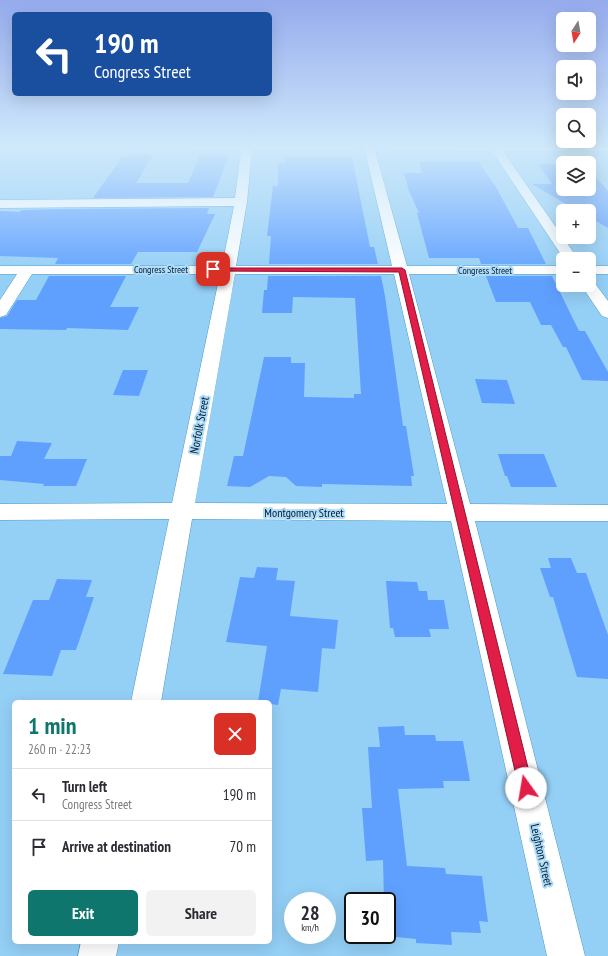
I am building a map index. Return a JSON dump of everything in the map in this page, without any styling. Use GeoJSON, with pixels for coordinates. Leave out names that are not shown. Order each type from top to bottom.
{"type":"FeatureCollection","features":[{"type":"Feature","properties":{"kind":"street","name":"Norfolk Street"},"geometry":{"type":"LineString","coordinates":[[146,700],[242,192]]}},
{"type":"Feature","properties":{"kind":"street","name":"Leighton Street"},"geometry":{"type":"LineString","coordinates":[[381,192],[402,270],[461,513],[566,956]]}},
{"type":"Feature","properties":{"kind":"street"},"geometry":{"type":"LineString","coordinates":[[525,192],[566,252]]}},
{"type":"Feature","properties":{"kind":"street"},"geometry":{"type":"LineString","coordinates":[[0,204],[241,202]]}},
{"type":"Feature","properties":{"kind":"street","name":"Congress Street"},"geometry":{"type":"LineString","coordinates":[[0,270],[556,270]]}},
{"type":"Feature","properties":{"kind":"street"},"geometry":{"type":"LineString","coordinates":[[0,312],[27,270]]}},
{"type":"Feature","properties":{"kind":"street"},"geometry":{"type":"LineString","coordinates":[[596,270],[608,270]]}},
{"type":"Feature","properties":{"kind":"street"},"geometry":{"type":"LineString","coordinates":[[594,292],[608,313]]}},
{"type":"Feature","properties":{"kind":"street","name":"Montgomery Street"},"geometry":{"type":"LineString","coordinates":[[0,512],[183,511],[608,513]]}},
{"type":"Feature","properties":{"kind":"street"},"geometry":{"type":"LineString","coordinates":[[97,956],[100,944]]}},
{"type":"Feature","properties":{"kind":"building"},"geometry":{"type":"Polygon","coordinates":[[[98,192],[215,192],[213,197],[93,198],[98,192]]]}},
{"type":"Feature","properties":{"kind":"building"},"geometry":{"type":"Polygon","coordinates":[[[272,192],[359,192],[370,247],[374,247],[378,264],[269,264],[271,236],[267,236],[272,192]]]}},
{"type":"Feature","properties":{"kind":"building"},"geometry":{"type":"Polygon","coordinates":[[[409,192],[498,192],[518,228],[528,228],[546,264],[481,264],[479,258],[429,258],[417,213],[419,213],[409,192]]]}},
{"type":"Feature","properties":{"kind":"building"},"geometry":{"type":"Polygon","coordinates":[[[545,192],[556,192],[556,196],[596,196],[596,192],[608,192],[608,228],[596,221],[596,204],[566,204],[545,192]]]}},
{"type":"Feature","properties":{"kind":"building"},"geometry":{"type":"Polygon","coordinates":[[[209,208],[207,214],[215,214],[197,252],[138,252],[131,264],[55,264],[58,258],[0,256],[0,211],[20,212],[21,210],[65,209],[209,208]]]}},
{"type":"Feature","properties":{"kind":"building"},"geometry":{"type":"Polygon","coordinates":[[[49,276],[126,276],[110,307],[139,307],[128,330],[67,328],[66,330],[0,329],[0,318],[7,316],[17,300],[36,300],[49,276]]]}},
{"type":"Feature","properties":{"kind":"building"},"geometry":{"type":"Polygon","coordinates":[[[268,276],[381,276],[403,426],[406,426],[414,476],[411,476],[412,486],[322,484],[322,487],[296,486],[286,477],[269,476],[250,487],[227,486],[234,456],[243,456],[264,357],[291,357],[291,363],[305,363],[304,397],[354,398],[354,394],[361,394],[355,298],[293,297],[292,313],[262,313],[264,290],[267,290],[268,276]]]}},
{"type":"Feature","properties":{"kind":"building"},"geometry":{"type":"Polygon","coordinates":[[[486,276],[552,276],[556,284],[556,292],[560,292],[579,331],[585,331],[608,372],[608,381],[582,380],[566,347],[563,347],[551,325],[541,325],[530,302],[496,302],[486,276]]]}},
{"type":"Feature","properties":{"kind":"building"},"geometry":{"type":"Polygon","coordinates":[[[123,370],[148,370],[139,396],[113,395],[123,370]]]}},
{"type":"Feature","properties":{"kind":"building"},"geometry":{"type":"Polygon","coordinates":[[[475,379],[507,380],[515,404],[482,403],[475,379]]]}},
{"type":"Feature","properties":{"kind":"building"},"geometry":{"type":"Polygon","coordinates":[[[17,441],[52,443],[44,459],[87,459],[76,486],[43,486],[44,484],[0,480],[0,456],[11,456],[17,441]]]}},
{"type":"Feature","properties":{"kind":"building"},"geometry":{"type":"Polygon","coordinates":[[[498,454],[544,454],[557,487],[511,487],[507,476],[505,476],[498,454]]]}},
{"type":"Feature","properties":{"kind":"building"},"geometry":{"type":"Polygon","coordinates":[[[548,558],[571,558],[577,573],[586,573],[608,635],[608,679],[577,677],[553,597],[550,597],[540,568],[551,568],[548,558]]]}},
{"type":"Feature","properties":{"kind":"building"},"geometry":{"type":"Polygon","coordinates":[[[257,567],[278,568],[276,580],[295,581],[290,616],[338,620],[335,649],[322,648],[318,692],[281,689],[278,705],[272,704],[272,700],[258,700],[267,646],[226,642],[240,577],[254,578],[257,567]]]}},
{"type":"Feature","properties":{"kind":"building"},"geometry":{"type":"Polygon","coordinates":[[[57,579],[92,580],[86,597],[94,597],[76,650],[61,650],[52,676],[3,674],[33,600],[49,600],[57,579]]]}},
{"type":"Feature","properties":{"kind":"building"},"geometry":{"type":"Polygon","coordinates":[[[386,581],[417,582],[419,591],[427,591],[428,600],[444,600],[449,629],[429,629],[431,637],[395,637],[393,628],[390,628],[386,581]]]}},
{"type":"Feature","properties":{"kind":"building"},"geometry":{"type":"Polygon","coordinates":[[[404,726],[405,735],[435,735],[436,741],[463,741],[470,781],[443,781],[444,788],[398,789],[407,866],[445,868],[446,874],[482,876],[488,922],[479,921],[481,933],[451,932],[452,945],[416,943],[416,939],[396,937],[396,892],[384,892],[383,860],[366,861],[362,808],[372,808],[368,747],[380,747],[378,727],[404,726]]]}},
{"type":"Feature","properties":{"kind":"route"},"geometry":{"type":"LineString","coordinates":[[213,269],[402,270],[526,788]]}}]}
